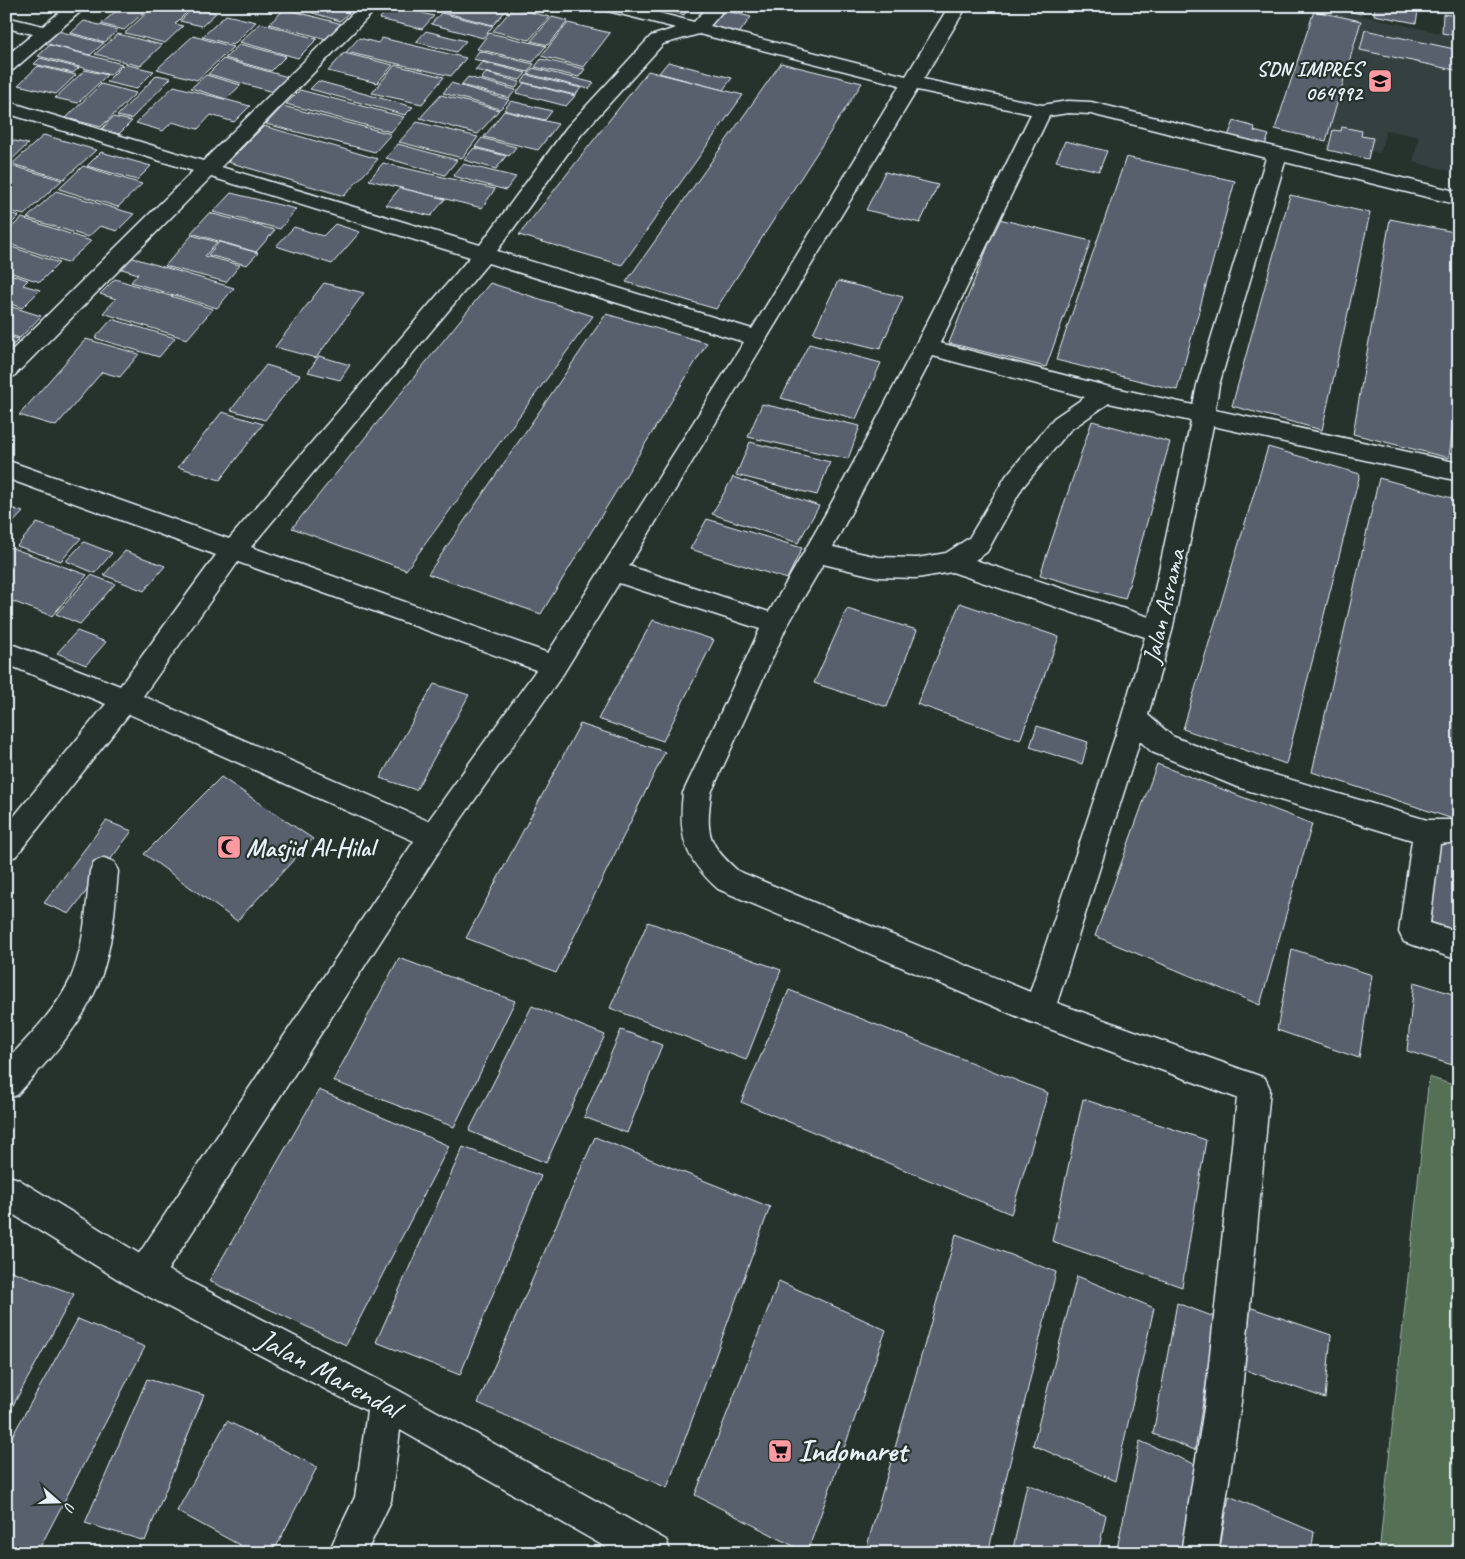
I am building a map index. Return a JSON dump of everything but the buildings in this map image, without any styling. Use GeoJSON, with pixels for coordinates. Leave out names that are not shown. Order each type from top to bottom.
{"type":"FeatureCollection","features":[{"type":"Feature","properties":{"kind":"street"},"geometry":{"type":"LineString","coordinates":[[6,66],[78,6]]}},
{"type":"Feature","properties":{"kind":"street"},"geometry":{"type":"LineString","coordinates":[[6,370],[370,6]]}},
{"type":"Feature","properties":{"kind":"street"},"geometry":{"type":"LineString","coordinates":[[610,6],[913,83],[1042,111],[1068,107],[1090,108],[1156,123],[1277,156],[1459,199]]}},
{"type":"Feature","properties":{"kind":"street"},"geometry":{"type":"LineString","coordinates":[[6,847],[125,700],[232,552],[484,253],[574,131],[613,92],[657,40],[669,35],[698,29],[718,6]]}},
{"type":"Feature","properties":{"kind":"street"},"geometry":{"type":"LineString","coordinates":[[144,1276],[433,836],[554,666],[757,338],[958,6]]}},
{"type":"Feature","properties":{"kind":"street"},"geometry":{"type":"LineString","coordinates":[[6,22],[47,32]]}},
{"type":"Feature","properties":{"kind":"street"},"geometry":{"type":"LineString","coordinates":[[6,107],[208,167],[757,338]]}},
{"type":"Feature","properties":{"kind":"street"},"geometry":{"type":"LineString","coordinates":[[1042,111],[928,347],[817,553],[775,624],[697,793],[693,818],[698,845],[706,860],[728,880],[1039,1011],[1254,1089],[1223,1402],[1199,1553]]}},
{"type":"Feature","properties":{"kind":"street","name":"Jalan Asrama"},"geometry":{"type":"LineString","coordinates":[[1039,1011],[1134,719],[1159,631],[1196,458],[1208,385],[1277,156]]}},
{"type":"Feature","properties":{"kind":"street"},"geometry":{"type":"LineString","coordinates":[[928,347],[1106,394],[1459,472]]}},
{"type":"Feature","properties":{"kind":"street"},"geometry":{"type":"LineString","coordinates":[[817,553],[878,567],[917,568],[952,562],[978,545],[1014,482],[1062,424],[1106,394]]}},
{"type":"Feature","properties":{"kind":"street"},"geometry":{"type":"LineString","coordinates":[[6,469],[232,552],[554,666]]}},
{"type":"Feature","properties":{"kind":"street"},"geometry":{"type":"LineString","coordinates":[[952,562],[1159,631]]}},
{"type":"Feature","properties":{"kind":"street"},"geometry":{"type":"LineString","coordinates":[[613,571],[775,624]]}},
{"type":"Feature","properties":{"kind":"street"},"geometry":{"type":"LineString","coordinates":[[6,653],[125,700],[433,836]]}},
{"type":"Feature","properties":{"kind":"street"},"geometry":{"type":"LineString","coordinates":[[1134,719],[1162,744],[1247,779],[1427,832],[1451,832],[1459,829]]}},
{"type":"Feature","properties":{"kind":"street"},"geometry":{"type":"LineString","coordinates":[[1427,832],[1414,932],[1459,946]]}},
{"type":"Feature","properties":{"kind":"street"},"geometry":{"type":"LineString","coordinates":[[6,1084],[64,1017],[86,978],[95,942],[104,871]]}},
{"type":"Feature","properties":{"kind":"street","name":"Jalan Marendal"},"geometry":{"type":"LineString","coordinates":[[6,1191],[144,1276],[386,1402],[653,1553]]}},
{"type":"Feature","properties":{"kind":"street"},"geometry":{"type":"LineString","coordinates":[[346,1553],[373,1501],[386,1402]]}},
{"type":"Feature","properties":{"kind":"shaded area","name":"SDN IMPRES 064992"},"geometry":{"type":"Polygon","coordinates":[[[1327,8],[1459,37],[1459,173],[1413,162],[1419,137],[1386,130],[1380,153],[1335,142],[1337,136],[1287,124],[1327,8]]]}},
{"type":"Feature","properties":{"kind":"green space"},"geometry":{"type":"Polygon","coordinates":[[[1429,1077],[1459,1087],[1459,1553],[1379,1553],[1429,1077]]]}},
{"type":"Feature","properties":{"kind":"place","name":"SDN IMPRES 064992"},"geometry":{"type":"Point","coordinates":[1380,81]}},
{"type":"Feature","properties":{"kind":"place","name":"Masjid Al-Hilal"},"geometry":{"type":"Point","coordinates":[229,847]}},
{"type":"Feature","properties":{"kind":"place","name":"Indomaret"},"geometry":{"type":"Point","coordinates":[780,1451]}}]}
